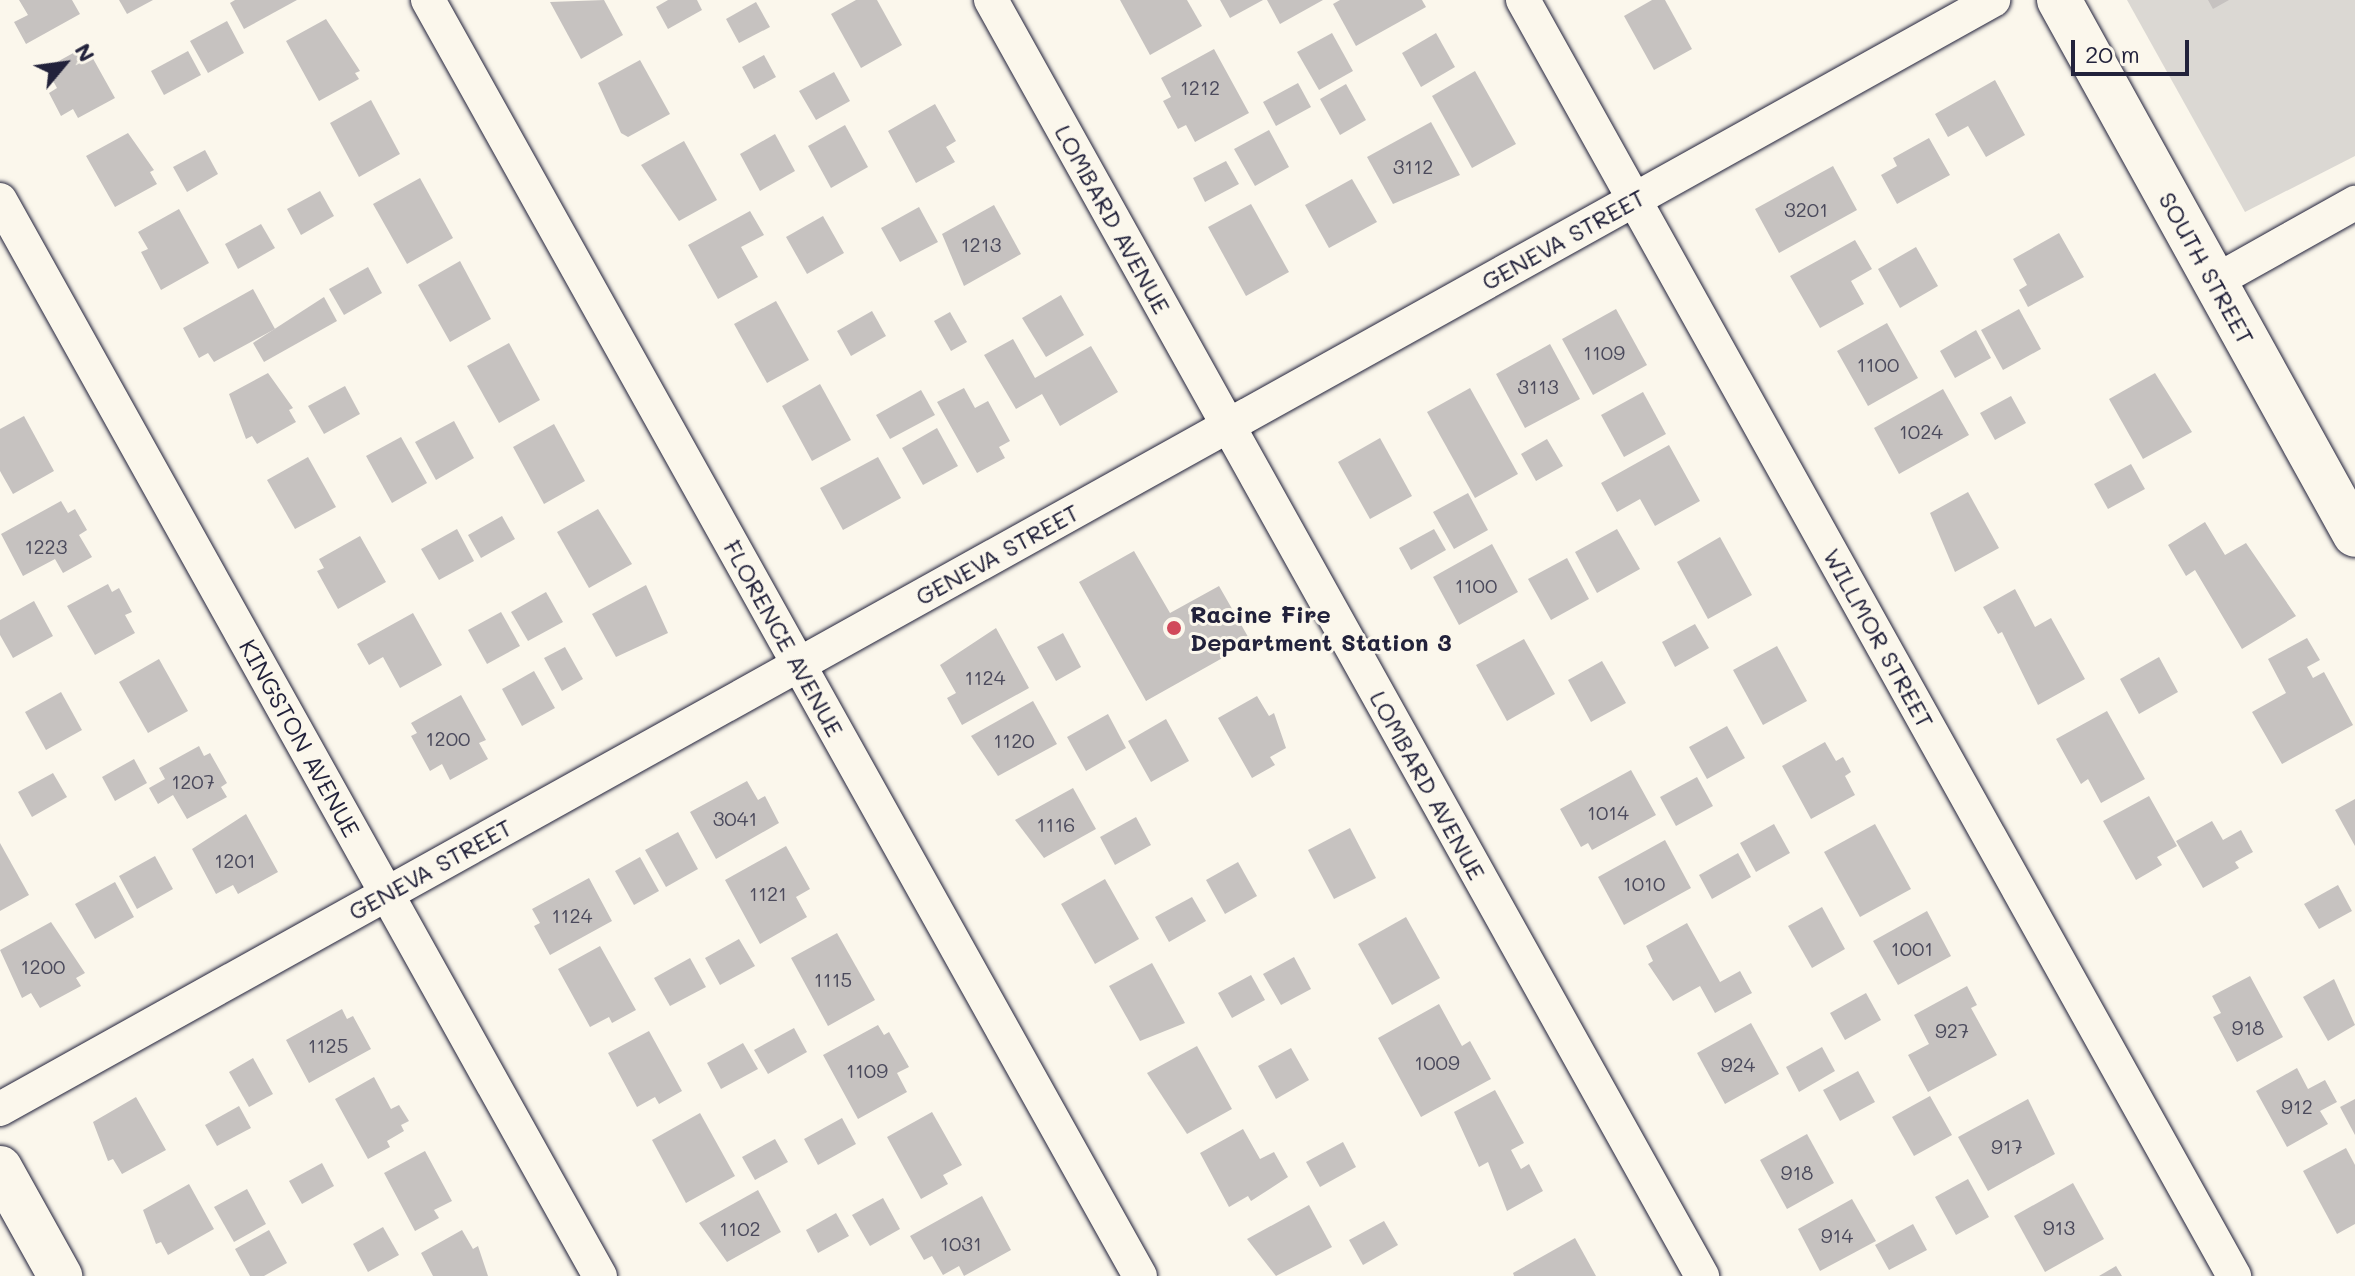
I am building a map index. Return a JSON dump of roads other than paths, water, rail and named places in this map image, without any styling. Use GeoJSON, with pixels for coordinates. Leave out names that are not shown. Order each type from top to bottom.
{"type":"FeatureCollection","features":[{"type":"Feature","properties":{"kind":"street","name":"FLORENCE AVENUE"},"geometry":{"type":"LineString","coordinates":[[428,0],[1140,1276]]}},
{"type":"Feature","properties":{"kind":"street","name":"LOMBARD AVENUE"},"geometry":{"type":"LineString","coordinates":[[991,0],[1702,1276]]}},
{"type":"Feature","properties":{"kind":"street","name":"WILLMOR STREET"},"geometry":{"type":"LineString","coordinates":[[1523,0],[2234,1276]]}},
{"type":"Feature","properties":{"kind":"street","name":"GENEVA STREET"},"geometry":{"type":"LineString","coordinates":[[0,1109],[1993,0]]}},
{"type":"Feature","properties":{"kind":"street","name":"SOUTH STREET"},"geometry":{"type":"LineString","coordinates":[[2059,0],[2355,535]]}},
{"type":"Feature","properties":{"kind":"street","name":"KINGSTON AVENUE"},"geometry":{"type":"LineString","coordinates":[[0,200],[600,1276]]}},
{"type":"Feature","properties":{"kind":"street"},"geometry":{"type":"LineString","coordinates":[[2214,282],[2355,203]]}},
{"type":"Feature","properties":{"kind":"street"},"geometry":{"type":"LineString","coordinates":[[0,1168],[60,1276]]}},
{"type":"Feature","properties":{"kind":"place","name":"Racine Fire Department Station 3"},"geometry":{"type":"Point","coordinates":[1174,628]}}]}
